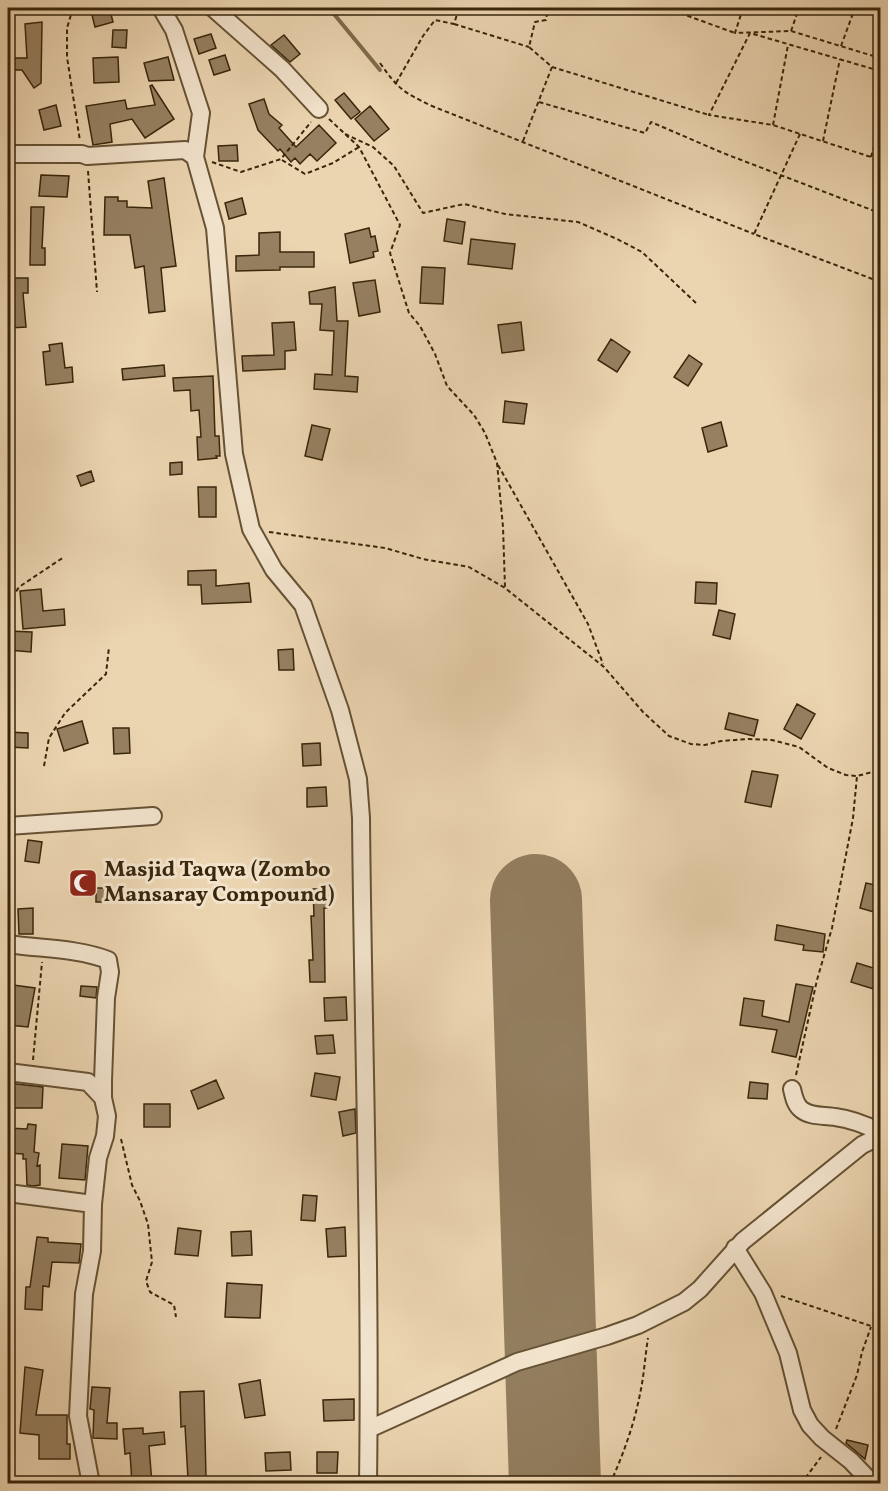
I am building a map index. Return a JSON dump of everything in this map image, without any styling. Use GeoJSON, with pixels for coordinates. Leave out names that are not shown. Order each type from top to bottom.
{"type":"FeatureCollection","features":[{"type":"Feature","properties":{"kind":"street"},"geometry":{"type":"LineString","coordinates":[[161,8],[174,30],[201,114],[195,157],[215,228],[234,454],[251,529],[274,570],[303,605],[340,710],[358,779],[361,819],[368,1484]]}},
{"type":"Feature","properties":{"kind":"street"},"geometry":{"type":"LineString","coordinates":[[213,8],[282,69],[319,109]]}},
{"type":"Feature","properties":{"kind":"street"},"geometry":{"type":"LineString","coordinates":[[8,154],[85,155],[185,150],[195,157]]}},
{"type":"Feature","properties":{"kind":"street"},"geometry":{"type":"LineString","coordinates":[[8,826],[153,816]]}},
{"type":"Feature","properties":{"kind":"street"},"geometry":{"type":"LineString","coordinates":[[8,944],[43,950],[90,953],[108,960],[110,972],[104,1025],[103,1098],[107,1116],[93,1204],[92,1251],[84,1294],[78,1416],[91,1484]]}},
{"type":"Feature","properties":{"kind":"street"},"geometry":{"type":"LineString","coordinates":[[8,1072],[88,1082],[103,1098]]}},
{"type":"Feature","properties":{"kind":"street"},"geometry":{"type":"LineString","coordinates":[[369,1430],[517,1362],[590,1342],[660,1315],[693,1295],[735,1248],[862,1145],[880,1134],[859,1122],[810,1114],[801,1109],[794,1099],[792,1089]]}},
{"type":"Feature","properties":{"kind":"street"},"geometry":{"type":"LineString","coordinates":[[8,1193],[93,1204]]}},
{"type":"Feature","properties":{"kind":"street"},"geometry":{"type":"LineString","coordinates":[[735,1248],[763,1293],[791,1362],[802,1410],[810,1425],[873,1484]]}},
{"type":"Feature","properties":{"kind":"path"},"geometry":{"type":"LineString","coordinates":[[73,8],[67,28],[68,57],[85,155],[97,292]]}},
{"type":"Feature","properties":{"kind":"path"},"geometry":{"type":"LineString","coordinates":[[454,24],[459,8]]}},
{"type":"Feature","properties":{"kind":"path"},"geometry":{"type":"LineString","coordinates":[[529,46],[535,22],[546,20],[548,8]]}},
{"type":"Feature","properties":{"kind":"path"},"geometry":{"type":"LineString","coordinates":[[666,8],[675,9],[735,33],[791,31],[880,58]]}},
{"type":"Feature","properties":{"kind":"path"},"geometry":{"type":"LineString","coordinates":[[735,33],[743,8]]}},
{"type":"Feature","properties":{"kind":"path"},"geometry":{"type":"LineString","coordinates":[[791,31],[799,8]]}},
{"type":"Feature","properties":{"kind":"path"},"geometry":{"type":"LineString","coordinates":[[841,46],[855,8]]}},
{"type":"Feature","properties":{"kind":"path"},"geometry":{"type":"LineString","coordinates":[[395,84],[435,20],[529,46],[552,67],[709,115],[773,125],[880,160]]}},
{"type":"Feature","properties":{"kind":"path"},"geometry":{"type":"LineString","coordinates":[[750,33],[880,70]]}},
{"type":"Feature","properties":{"kind":"path"},"geometry":{"type":"LineString","coordinates":[[709,115],[750,33]]}},
{"type":"Feature","properties":{"kind":"path"},"geometry":{"type":"LineString","coordinates":[[773,125],[789,44]]}},
{"type":"Feature","properties":{"kind":"path"},"geometry":{"type":"LineString","coordinates":[[823,141],[840,59]]}},
{"type":"Feature","properties":{"kind":"path"},"geometry":{"type":"LineString","coordinates":[[380,63],[395,84],[406,93],[432,106],[875,280]]}},
{"type":"Feature","properties":{"kind":"path"},"geometry":{"type":"LineString","coordinates":[[523,142],[552,67]]}},
{"type":"Feature","properties":{"kind":"path"},"geometry":{"type":"LineString","coordinates":[[539,102],[645,133],[651,122],[723,153],[877,212],[880,204]]}},
{"type":"Feature","properties":{"kind":"path"},"geometry":{"type":"LineString","coordinates":[[195,157],[241,172],[281,159],[313,121],[319,109],[358,147],[400,225],[390,253],[409,314],[420,326],[435,354],[447,386],[474,415],[485,433],[496,464],[588,624],[604,667]]}},
{"type":"Feature","properties":{"kind":"path"},"geometry":{"type":"LineString","coordinates":[[871,157],[880,126]]}},
{"type":"Feature","properties":{"kind":"path"},"geometry":{"type":"LineString","coordinates":[[342,133],[373,147],[394,166],[423,213],[464,204],[505,214],[578,222],[642,252],[696,303]]}},
{"type":"Feature","properties":{"kind":"path"},"geometry":{"type":"LineString","coordinates":[[754,234],[800,134]]}},
{"type":"Feature","properties":{"kind":"path"},"geometry":{"type":"LineString","coordinates":[[281,159],[304,174],[333,163],[358,147]]}},
{"type":"Feature","properties":{"kind":"path"},"geometry":{"type":"LineString","coordinates":[[496,464],[504,527],[505,588]]}},
{"type":"Feature","properties":{"kind":"path"},"geometry":{"type":"LineString","coordinates":[[251,529],[385,548],[423,559],[469,567],[505,588],[604,667],[643,712],[669,736],[690,744],[705,745],[722,741],[772,740],[799,747],[828,768],[846,775],[857,776],[880,771]]}},
{"type":"Feature","properties":{"kind":"path"},"geometry":{"type":"LineString","coordinates":[[8,604],[19,587],[64,557]]}},
{"type":"Feature","properties":{"kind":"path"},"geometry":{"type":"LineString","coordinates":[[44,766],[49,738],[65,713],[106,674],[109,647]]}},
{"type":"Feature","properties":{"kind":"path"},"geometry":{"type":"LineString","coordinates":[[792,1089],[817,980],[832,928],[853,818],[857,776]]}},
{"type":"Feature","properties":{"kind":"path"},"geometry":{"type":"LineString","coordinates":[[32,1074],[43,950]]}},
{"type":"Feature","properties":{"kind":"path"},"geometry":{"type":"LineString","coordinates":[[107,1116],[122,1142],[132,1185],[148,1224],[152,1262],[146,1281],[150,1292],[174,1305],[176,1317]]}},
{"type":"Feature","properties":{"kind":"path"},"geometry":{"type":"LineString","coordinates":[[763,1293],[789,1298],[880,1329]]}},
{"type":"Feature","properties":{"kind":"path"},"geometry":{"type":"LineString","coordinates":[[610,1484],[626,1448],[633,1422],[650,1330],[660,1315]]}},
{"type":"Feature","properties":{"kind":"path"},"geometry":{"type":"LineString","coordinates":[[801,1484],[830,1445],[857,1375],[871,1327]]}},
{"type":"Feature","properties":{"kind":"building"},"geometry":{"type":"Polygon","coordinates":[[[110,10],[113,22],[95,27],[92,15],[110,10]]]}},
{"type":"Feature","properties":{"kind":"building"},"geometry":{"type":"Polygon","coordinates":[[[42,22],[41,83],[34,88],[22,70],[11,70],[11,58],[27,58],[25,24],[42,22]]]}},
{"type":"Feature","properties":{"kind":"building"},"geometry":{"type":"Polygon","coordinates":[[[113,30],[127,30],[126,48],[112,47],[113,30]]]}},
{"type":"Feature","properties":{"kind":"building"},"geometry":{"type":"Polygon","coordinates":[[[211,34],[216,48],[199,54],[194,39],[211,34]]]}},
{"type":"Feature","properties":{"kind":"building"},"geometry":{"type":"Polygon","coordinates":[[[284,35],[300,54],[290,62],[271,45],[284,35]]]}},
{"type":"Feature","properties":{"kind":"building"},"geometry":{"type":"Polygon","coordinates":[[[225,55],[230,70],[214,75],[209,60],[225,55]]]}},
{"type":"Feature","properties":{"kind":"building"},"geometry":{"type":"Polygon","coordinates":[[[118,57],[119,82],[94,83],[93,58],[118,57]]]}},
{"type":"Feature","properties":{"kind":"building"},"geometry":{"type":"Polygon","coordinates":[[[168,57],[174,80],[149,81],[144,63],[168,57]]]}},
{"type":"Feature","properties":{"kind":"building"},"geometry":{"type":"Polygon","coordinates":[[[152,85],[174,119],[145,138],[132,119],[110,124],[112,142],[93,145],[86,106],[125,100],[127,109],[155,105],[150,86],[152,85]]]}},
{"type":"Feature","properties":{"kind":"building"},"geometry":{"type":"Polygon","coordinates":[[[344,93],[360,112],[351,119],[335,100],[344,93]]]}},
{"type":"Feature","properties":{"kind":"building"},"geometry":{"type":"Polygon","coordinates":[[[264,99],[269,114],[282,125],[279,128],[296,147],[319,125],[336,143],[317,161],[310,154],[300,164],[295,158],[291,162],[258,130],[249,104],[264,99]]]}},
{"type":"Feature","properties":{"kind":"building"},"geometry":{"type":"Polygon","coordinates":[[[56,105],[61,126],[44,130],[39,110],[56,105]]]}},
{"type":"Feature","properties":{"kind":"building"},"geometry":{"type":"Polygon","coordinates":[[[370,106],[389,129],[374,141],[355,119],[370,106]]]}},
{"type":"Feature","properties":{"kind":"building"},"geometry":{"type":"Polygon","coordinates":[[[237,145],[238,161],[219,161],[218,146],[237,145]]]}},
{"type":"Feature","properties":{"kind":"building"},"geometry":{"type":"Polygon","coordinates":[[[41,175],[69,176],[67,197],[39,196],[41,175]]]}},
{"type":"Feature","properties":{"kind":"building"},"geometry":{"type":"Polygon","coordinates":[[[164,178],[176,266],[161,268],[165,311],[149,313],[144,266],[135,268],[130,235],[104,235],[105,197],[118,197],[118,201],[127,201],[127,207],[152,208],[148,181],[164,178]]]}},
{"type":"Feature","properties":{"kind":"building"},"geometry":{"type":"Polygon","coordinates":[[[242,198],[246,214],[229,219],[225,203],[242,198]]]}},
{"type":"Feature","properties":{"kind":"building"},"geometry":{"type":"Polygon","coordinates":[[[31,207],[44,207],[42,248],[45,248],[45,265],[30,265],[31,207]]]}},
{"type":"Feature","properties":{"kind":"building"},"geometry":{"type":"Polygon","coordinates":[[[447,219],[465,222],[462,244],[444,241],[447,219]]]}},
{"type":"Feature","properties":{"kind":"building"},"geometry":{"type":"Polygon","coordinates":[[[369,228],[371,237],[375,236],[378,251],[373,252],[374,257],[350,263],[345,234],[369,228]]]}},
{"type":"Feature","properties":{"kind":"building"},"geometry":{"type":"Polygon","coordinates":[[[280,232],[280,252],[314,252],[314,267],[236,271],[236,256],[259,255],[259,233],[280,232]]]}},
{"type":"Feature","properties":{"kind":"building"},"geometry":{"type":"Polygon","coordinates":[[[471,239],[515,244],[512,269],[468,264],[471,239]]]}},
{"type":"Feature","properties":{"kind":"building"},"geometry":{"type":"Polygon","coordinates":[[[422,267],[445,268],[443,304],[420,303],[422,267]]]}},
{"type":"Feature","properties":{"kind":"building"},"geometry":{"type":"Polygon","coordinates":[[[8,278],[28,278],[28,293],[23,293],[26,327],[10,328],[8,278]]]}},
{"type":"Feature","properties":{"kind":"building"},"geometry":{"type":"Polygon","coordinates":[[[375,280],[380,312],[359,316],[353,283],[375,280]]]}},
{"type":"Feature","properties":{"kind":"building"},"geometry":{"type":"Polygon","coordinates":[[[335,287],[337,321],[348,321],[345,376],[358,377],[357,392],[314,389],[315,374],[332,375],[334,331],[320,330],[322,304],[310,304],[309,292],[335,287]]]}},
{"type":"Feature","properties":{"kind":"building"},"geometry":{"type":"Polygon","coordinates":[[[294,322],[296,350],[285,351],[285,369],[243,371],[242,356],[274,355],[272,323],[294,322]]]}},
{"type":"Feature","properties":{"kind":"building"},"geometry":{"type":"Polygon","coordinates":[[[521,322],[524,350],[502,353],[498,325],[521,322]]]}},
{"type":"Feature","properties":{"kind":"building"},"geometry":{"type":"Polygon","coordinates":[[[611,339],[630,352],[617,372],[598,360],[611,339]]]}},
{"type":"Feature","properties":{"kind":"building"},"geometry":{"type":"Polygon","coordinates":[[[62,343],[65,368],[72,367],[73,382],[46,385],[43,352],[50,351],[49,345],[62,343]]]}},
{"type":"Feature","properties":{"kind":"building"},"geometry":{"type":"Polygon","coordinates":[[[689,355],[702,364],[688,386],[674,377],[689,355]]]}},
{"type":"Feature","properties":{"kind":"building"},"geometry":{"type":"Polygon","coordinates":[[[164,365],[165,376],[123,380],[122,369],[164,365]]]}},
{"type":"Feature","properties":{"kind":"building"},"geometry":{"type":"Polygon","coordinates":[[[213,376],[215,436],[219,436],[220,456],[198,460],[197,437],[201,437],[199,410],[191,411],[190,390],[174,391],[173,378],[213,376]]]}},
{"type":"Feature","properties":{"kind":"building"},"geometry":{"type":"Polygon","coordinates":[[[505,401],[527,404],[524,424],[503,422],[505,401]]]}},
{"type":"Feature","properties":{"kind":"building"},"geometry":{"type":"Polygon","coordinates":[[[721,422],[727,446],[708,452],[702,428],[721,422]]]}},
{"type":"Feature","properties":{"kind":"building"},"geometry":{"type":"Polygon","coordinates":[[[312,425],[330,429],[322,460],[305,456],[312,425]]]}},
{"type":"Feature","properties":{"kind":"building"},"geometry":{"type":"Polygon","coordinates":[[[182,462],[182,474],[170,475],[170,463],[182,462]]]}},
{"type":"Feature","properties":{"kind":"building"},"geometry":{"type":"Polygon","coordinates":[[[91,471],[94,481],[81,486],[77,476],[91,471]]]}},
{"type":"Feature","properties":{"kind":"building"},"geometry":{"type":"Polygon","coordinates":[[[198,487],[216,487],[216,517],[199,517],[198,487]]]}},
{"type":"Feature","properties":{"kind":"building"},"geometry":{"type":"Polygon","coordinates":[[[216,570],[216,586],[249,583],[251,602],[202,604],[201,585],[188,585],[188,571],[216,570]]]}},
{"type":"Feature","properties":{"kind":"building"},"geometry":{"type":"Polygon","coordinates":[[[696,582],[717,583],[716,604],[695,603],[696,582]]]}},
{"type":"Feature","properties":{"kind":"building"},"geometry":{"type":"Polygon","coordinates":[[[41,589],[43,611],[64,609],[65,625],[23,629],[20,591],[41,589]]]}},
{"type":"Feature","properties":{"kind":"building"},"geometry":{"type":"Polygon","coordinates":[[[719,610],[735,614],[730,639],[713,635],[719,610]]]}},
{"type":"Feature","properties":{"kind":"building"},"geometry":{"type":"Polygon","coordinates":[[[8,631],[32,632],[31,652],[8,650],[8,631]]]}},
{"type":"Feature","properties":{"kind":"building"},"geometry":{"type":"Polygon","coordinates":[[[293,649],[294,670],[279,670],[278,650],[293,649]]]}},
{"type":"Feature","properties":{"kind":"building"},"geometry":{"type":"Polygon","coordinates":[[[797,704],[815,714],[801,739],[784,729],[797,704]]]}},
{"type":"Feature","properties":{"kind":"building"},"geometry":{"type":"Polygon","coordinates":[[[729,713],[758,720],[754,736],[725,729],[729,713]]]}},
{"type":"Feature","properties":{"kind":"building"},"geometry":{"type":"Polygon","coordinates":[[[82,721],[88,743],[64,751],[57,729],[82,721]]]}},
{"type":"Feature","properties":{"kind":"building"},"geometry":{"type":"Polygon","coordinates":[[[113,728],[129,728],[130,753],[114,754],[113,728]]]}},
{"type":"Feature","properties":{"kind":"building"},"geometry":{"type":"Polygon","coordinates":[[[8,732],[28,733],[28,748],[8,747],[8,732]]]}},
{"type":"Feature","properties":{"kind":"building"},"geometry":{"type":"Polygon","coordinates":[[[320,743],[321,765],[303,766],[302,744],[320,743]]]}},
{"type":"Feature","properties":{"kind":"building"},"geometry":{"type":"Polygon","coordinates":[[[752,771],[778,775],[771,807],[745,802],[752,771]]]}},
{"type":"Feature","properties":{"kind":"building"},"geometry":{"type":"Polygon","coordinates":[[[326,787],[327,806],[307,807],[307,788],[326,787]]]}},
{"type":"Feature","properties":{"kind":"building"},"geometry":{"type":"Polygon","coordinates":[[[28,840],[42,842],[39,863],[25,861],[28,840]]]}},
{"type":"Feature","properties":{"kind":"building","name":"Masjid Taqwa (Zombo Mansaray Compound)"},"geometry":{"type":"Polygon","coordinates":[[[73,874],[93,874],[93,891],[73,891],[73,874]]]}},
{"type":"Feature","properties":{"kind":"building"},"geometry":{"type":"Polygon","coordinates":[[[866,883],[880,886],[874,912],[860,908],[866,883]]]}},
{"type":"Feature","properties":{"kind":"building"},"geometry":{"type":"Polygon","coordinates":[[[96,888],[107,888],[107,902],[96,902],[96,888]]]}},
{"type":"Feature","properties":{"kind":"building"},"geometry":{"type":"Polygon","coordinates":[[[313,889],[329,889],[329,908],[324,908],[325,982],[310,982],[309,960],[313,960],[311,916],[314,916],[313,889]]]}},
{"type":"Feature","properties":{"kind":"building"},"geometry":{"type":"Polygon","coordinates":[[[33,908],[33,934],[19,934],[18,909],[33,908]]]}},
{"type":"Feature","properties":{"kind":"building"},"geometry":{"type":"Polygon","coordinates":[[[777,925],[825,934],[823,952],[803,950],[804,945],[775,940],[777,925]]]}},
{"type":"Feature","properties":{"kind":"building"},"geometry":{"type":"Polygon","coordinates":[[[857,963],[880,970],[880,991],[851,982],[857,963]]]}},
{"type":"Feature","properties":{"kind":"building"},"geometry":{"type":"Polygon","coordinates":[[[796,984],[813,987],[796,1057],[772,1052],[777,1030],[740,1025],[744,998],[764,1001],[762,1016],[789,1022],[796,984]]]}},
{"type":"Feature","properties":{"kind":"building"},"geometry":{"type":"Polygon","coordinates":[[[13,985],[35,988],[28,1027],[8,1025],[13,985]]]}},
{"type":"Feature","properties":{"kind":"building"},"geometry":{"type":"Polygon","coordinates":[[[81,986],[97,987],[96,998],[80,996],[81,986]]]}},
{"type":"Feature","properties":{"kind":"building"},"geometry":{"type":"Polygon","coordinates":[[[346,997],[347,1020],[325,1021],[324,998],[346,997]]]}},
{"type":"Feature","properties":{"kind":"building"},"geometry":{"type":"Polygon","coordinates":[[[333,1035],[335,1053],[317,1054],[315,1036],[333,1035]]]}},
{"type":"Feature","properties":{"kind":"building"},"geometry":{"type":"Polygon","coordinates":[[[315,1073],[340,1077],[336,1100],[311,1096],[315,1073]]]}},
{"type":"Feature","properties":{"kind":"building"},"geometry":{"type":"Polygon","coordinates":[[[216,1080],[224,1098],[198,1109],[191,1091],[216,1080]]]}},
{"type":"Feature","properties":{"kind":"building"},"geometry":{"type":"Polygon","coordinates":[[[750,1082],[768,1084],[767,1099],[748,1098],[750,1082]]]}},
{"type":"Feature","properties":{"kind":"building"},"geometry":{"type":"Polygon","coordinates":[[[8,1083],[43,1087],[42,1108],[8,1108],[8,1083]]]}},
{"type":"Feature","properties":{"kind":"building"},"geometry":{"type":"Polygon","coordinates":[[[144,1104],[170,1104],[170,1127],[144,1127],[144,1104]]]}},
{"type":"Feature","properties":{"kind":"building"},"geometry":{"type":"Polygon","coordinates":[[[355,1109],[356,1133],[343,1136],[339,1112],[355,1109]]]}},
{"type":"Feature","properties":{"kind":"building"},"geometry":{"type":"Polygon","coordinates":[[[28,1124],[36,1125],[34,1152],[39,1153],[37,1166],[40,1165],[40,1185],[33,1186],[27,1185],[26,1159],[23,1159],[23,1154],[8,1153],[8,1128],[27,1129],[28,1124]]]}},
{"type":"Feature","properties":{"kind":"building"},"geometry":{"type":"Polygon","coordinates":[[[62,1144],[88,1146],[85,1180],[59,1178],[62,1144]]]}},
{"type":"Feature","properties":{"kind":"building"},"geometry":{"type":"Polygon","coordinates":[[[303,1195],[317,1196],[315,1221],[301,1220],[303,1195]]]}},
{"type":"Feature","properties":{"kind":"building"},"geometry":{"type":"Polygon","coordinates":[[[345,1227],[346,1256],[328,1257],[326,1229],[345,1227]]]}},
{"type":"Feature","properties":{"kind":"building"},"geometry":{"type":"Polygon","coordinates":[[[178,1228],[201,1231],[198,1256],[175,1254],[178,1228]]]}},
{"type":"Feature","properties":{"kind":"building"},"geometry":{"type":"Polygon","coordinates":[[[251,1231],[252,1255],[232,1256],[231,1232],[251,1231]]]}},
{"type":"Feature","properties":{"kind":"building"},"geometry":{"type":"Polygon","coordinates":[[[37,1237],[48,1238],[48,1242],[81,1244],[79,1263],[52,1262],[49,1287],[43,1286],[42,1310],[25,1309],[26,1287],[30,1287],[37,1237]]]}},
{"type":"Feature","properties":{"kind":"building"},"geometry":{"type":"Polygon","coordinates":[[[227,1283],[262,1285],[260,1318],[225,1317],[227,1283]]]}},
{"type":"Feature","properties":{"kind":"building"},"geometry":{"type":"Polygon","coordinates":[[[25,1367],[43,1370],[36,1415],[67,1415],[67,1444],[70,1444],[70,1459],[39,1459],[39,1435],[20,1433],[25,1367]]]}},
{"type":"Feature","properties":{"kind":"building"},"geometry":{"type":"Polygon","coordinates":[[[260,1380],[265,1415],[245,1418],[239,1384],[260,1380]]]}},
{"type":"Feature","properties":{"kind":"building"},"geometry":{"type":"Polygon","coordinates":[[[92,1387],[110,1388],[107,1423],[117,1423],[117,1439],[93,1438],[94,1410],[90,1409],[92,1387]]]}},
{"type":"Feature","properties":{"kind":"building"},"geometry":{"type":"Polygon","coordinates":[[[204,1391],[206,1478],[188,1479],[185,1426],[181,1427],[180,1392],[204,1391]]]}},
{"type":"Feature","properties":{"kind":"building"},"geometry":{"type":"Polygon","coordinates":[[[354,1399],[354,1420],[324,1421],[323,1400],[354,1399]]]}},
{"type":"Feature","properties":{"kind":"building"},"geometry":{"type":"Polygon","coordinates":[[[143,1428],[143,1434],[164,1432],[165,1444],[149,1446],[152,1484],[132,1484],[130,1453],[125,1454],[123,1429],[143,1428]]]}},
{"type":"Feature","properties":{"kind":"building"},"geometry":{"type":"Polygon","coordinates":[[[847,1440],[868,1445],[865,1459],[846,1443],[847,1440]]]}},
{"type":"Feature","properties":{"kind":"building"},"geometry":{"type":"Polygon","coordinates":[[[290,1452],[291,1470],[266,1471],[265,1453],[290,1452]]]}},
{"type":"Feature","properties":{"kind":"building"},"geometry":{"type":"Polygon","coordinates":[[[317,1452],[338,1452],[337,1473],[317,1473],[317,1452]]]}},
{"type":"Feature","properties":{"kind":"waterway"},"geometry":{"type":"LineString","coordinates":[[329,8],[380,70]]}},
{"type":"Feature","properties":{"kind":"runway"},"geometry":{"type":"LineString","coordinates":[[536,900],[555,1484]]}},
{"type":"Feature","properties":{"kind":"place","name":"Masjid Taqwa (Zombo Mansaray Compound)"},"geometry":{"type":"Point","coordinates":[83,883]}}]}
